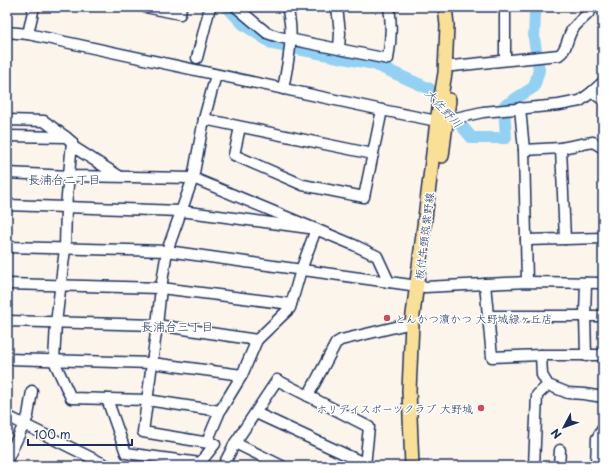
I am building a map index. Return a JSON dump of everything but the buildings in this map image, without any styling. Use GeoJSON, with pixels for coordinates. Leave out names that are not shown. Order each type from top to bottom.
{"type":"FeatureCollection","features":[{"type":"Feature","properties":{"kind":"main road","name":"板付牛頸筑紫野線"},"geometry":{"type":"LineString","coordinates":[[420,466],[417,407],[421,286],[442,121],[447,25],[445,7]]}},
{"type":"Feature","properties":{"kind":"main road","name":"板付牛頸筑紫野線"},"geometry":{"type":"LineString","coordinates":[[442,121],[453,66],[453,7]]}},
{"type":"Feature","properties":{"kind":"main road","name":"板付牛頸筑紫野線"},"geometry":{"type":"LineString","coordinates":[[412,466],[410,391],[412,323],[421,286]]}},
{"type":"Feature","properties":{"kind":"street"},"geometry":{"type":"LineString","coordinates":[[28,34],[34,7]]}},
{"type":"Feature","properties":{"kind":"street"},"geometry":{"type":"LineString","coordinates":[[145,7],[180,14],[181,7]]}},
{"type":"Feature","properties":{"kind":"street"},"geometry":{"type":"LineString","coordinates":[[197,58],[210,7]]}},
{"type":"Feature","properties":{"kind":"street"},"geometry":{"type":"LineString","coordinates":[[236,7],[267,32],[291,40],[388,59],[391,28],[389,7]]}},
{"type":"Feature","properties":{"kind":"street"},"geometry":{"type":"LineString","coordinates":[[283,90],[291,40],[287,7]]}},
{"type":"Feature","properties":{"kind":"street"},"geometry":{"type":"LineString","coordinates":[[337,7],[340,33],[339,49]]}},
{"type":"Feature","properties":{"kind":"street"},"geometry":{"type":"LineString","coordinates":[[505,7],[505,60]]}},
{"type":"Feature","properties":{"kind":"street"},"geometry":{"type":"LineString","coordinates":[[453,66],[559,56],[579,20],[593,7]]}},
{"type":"Feature","properties":{"kind":"street"},"geometry":{"type":"LineString","coordinates":[[7,32],[28,34],[283,90],[442,121],[483,112],[559,105],[580,101],[603,82]]}},
{"type":"Feature","properties":{"kind":"street"},"geometry":{"type":"LineString","coordinates":[[107,399],[126,452],[200,463],[215,444],[143,432],[167,250],[193,178],[204,119],[216,75]]}},
{"type":"Feature","properties":{"kind":"street"},"geometry":{"type":"LineString","coordinates":[[592,92],[603,100]]}},
{"type":"Feature","properties":{"kind":"street"},"geometry":{"type":"LineString","coordinates":[[519,108],[524,150],[527,282]]}},
{"type":"Feature","properties":{"kind":"street"},"geometry":{"type":"LineString","coordinates":[[240,127],[234,155],[303,185],[364,197],[382,110]]}},
{"type":"Feature","properties":{"kind":"street"},"geometry":{"type":"LineString","coordinates":[[204,119],[373,154]]}},
{"type":"Feature","properties":{"kind":"street"},"geometry":{"type":"LineString","coordinates":[[7,120],[44,121],[72,142],[66,207],[65,249],[56,323],[54,361],[71,398],[147,400],[220,411]]}},
{"type":"Feature","properties":{"kind":"street"},"geometry":{"type":"LineString","coordinates":[[7,136],[66,137]]}},
{"type":"Feature","properties":{"kind":"street"},"geometry":{"type":"LineString","coordinates":[[524,150],[561,148],[593,142],[603,148]]}},
{"type":"Feature","properties":{"kind":"street"},"geometry":{"type":"LineString","coordinates":[[72,146],[120,177]]}},
{"type":"Feature","properties":{"kind":"street"},"geometry":{"type":"LineString","coordinates":[[561,148],[565,239]]}},
{"type":"Feature","properties":{"kind":"street"},"geometry":{"type":"LineString","coordinates":[[7,173],[69,176],[193,178],[354,244],[377,256],[389,282]]}},
{"type":"Feature","properties":{"kind":"street"},"geometry":{"type":"LineString","coordinates":[[7,205],[181,211],[316,229]]}},
{"type":"Feature","properties":{"kind":"street"},"geometry":{"type":"LineString","coordinates":[[207,442],[220,411],[242,375],[257,340],[290,308],[301,270],[316,229]]}},
{"type":"Feature","properties":{"kind":"street"},"geometry":{"type":"LineString","coordinates":[[526,240],[603,238]]}},
{"type":"Feature","properties":{"kind":"street"},"geometry":{"type":"LineString","coordinates":[[7,247],[167,250],[421,286],[527,282],[603,283]]}},
{"type":"Feature","properties":{"kind":"street"},"geometry":{"type":"LineString","coordinates":[[586,283],[586,356]]}},
{"type":"Feature","properties":{"kind":"street"},"geometry":{"type":"LineString","coordinates":[[7,284],[161,288],[291,304]]}},
{"type":"Feature","properties":{"kind":"street"},"geometry":{"type":"LineString","coordinates":[[485,284],[492,357],[603,355]]}},
{"type":"Feature","properties":{"kind":"street"},"geometry":{"type":"LineString","coordinates":[[488,316],[603,316]]}},
{"type":"Feature","properties":{"kind":"street"},"geometry":{"type":"LineString","coordinates":[[7,321],[157,325],[257,340]]}},
{"type":"Feature","properties":{"kind":"street"},"geometry":{"type":"LineString","coordinates":[[308,396],[336,343],[341,340],[412,323]]}},
{"type":"Feature","properties":{"kind":"street"},"geometry":{"type":"LineString","coordinates":[[541,355],[542,375],[548,385],[568,393],[603,397]]}},
{"type":"Feature","properties":{"kind":"street"},"geometry":{"type":"LineString","coordinates":[[7,359],[152,363],[242,375]]}},
{"type":"Feature","properties":{"kind":"street"},"geometry":{"type":"LineString","coordinates":[[223,466],[235,443],[277,380],[369,427],[366,465],[256,413]]}},
{"type":"Feature","properties":{"kind":"street"},"geometry":{"type":"LineString","coordinates":[[534,466],[537,395],[548,385]]}},
{"type":"Feature","properties":{"kind":"street"},"geometry":{"type":"LineString","coordinates":[[16,466],[7,461],[28,416],[32,391]]}},
{"type":"Feature","properties":{"kind":"street"},"geometry":{"type":"LineString","coordinates":[[7,416],[108,466]]}},
{"type":"Feature","properties":{"kind":"street"},"geometry":{"type":"LineString","coordinates":[[599,459],[597,438],[603,428]]}},
{"type":"Feature","properties":{"kind":"street"},"geometry":{"type":"LineString","coordinates":[[235,443],[282,466]]}},
{"type":"Feature","properties":{"kind":"street"},"geometry":{"type":"LineString","coordinates":[[559,466],[560,450]]}},
{"type":"Feature","properties":{"kind":"waterway","name":"大佐野川"},"geometry":{"type":"LineString","coordinates":[[227,7],[243,24],[273,44],[374,64],[430,89],[472,138],[506,138],[504,106],[534,87],[539,70],[534,38],[535,14],[538,7]]}},
{"type":"Feature","properties":{"kind":"place","name":"とんかつ濵かつ 大野城緑ヶ丘店"},"geometry":{"type":"Point","coordinates":[387,318]}},
{"type":"Feature","properties":{"kind":"place","name":"ホリデイスポーツクラブ 大野城"},"geometry":{"type":"Point","coordinates":[481,408]}},
{"type":"Feature","properties":{"kind":"district","name":"長浦台二丁目"},"geometry":{"type":"Point","coordinates":[64,179]}},
{"type":"Feature","properties":{"kind":"district","name":"長浦台三丁目"},"geometry":{"type":"Point","coordinates":[177,326]}}]}
